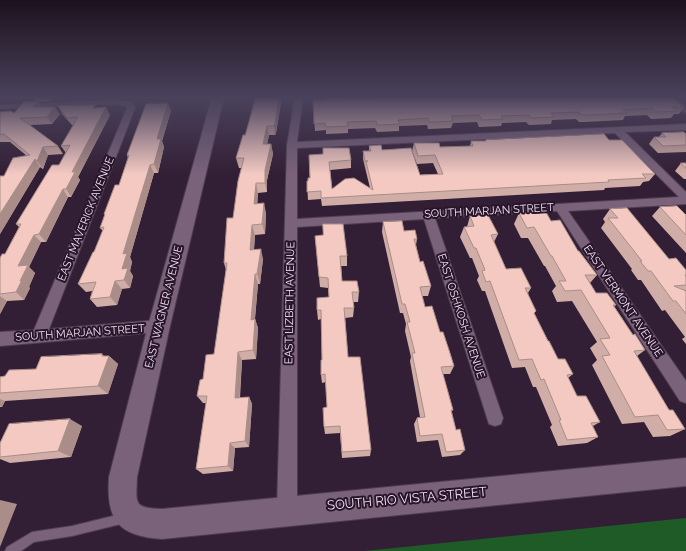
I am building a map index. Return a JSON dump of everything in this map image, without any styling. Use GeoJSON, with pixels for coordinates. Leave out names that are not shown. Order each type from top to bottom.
{"type":"FeatureCollection","features":[{"type":"Feature","properties":{"kind":"street","name":"EAST MAVERICK AVENUE"},"geometry":{"type":"LineString","coordinates":[[39,336],[126,123]]}},
{"type":"Feature","properties":{"kind":"street","name":"EAST WAGNER AVENUE"},"geometry":{"type":"LineString","coordinates":[[130,517],[123,506],[121,493],[122,477],[211,123]]}},
{"type":"Feature","properties":{"kind":"street","name":"EAST LIZBETH AVENUE"},"geometry":{"type":"LineString","coordinates":[[288,510],[292,145],[295,123]]}},
{"type":"Feature","properties":{"kind":"street"},"geometry":{"type":"LineString","coordinates":[[292,145],[686,127]]}},
{"type":"Feature","properties":{"kind":"street"},"geometry":{"type":"LineString","coordinates":[[617,130],[686,199]]}},
{"type":"Feature","properties":{"kind":"street","name":"SOUTH MARJAN STREET"},"geometry":{"type":"LineString","coordinates":[[291,223],[686,199]]}},
{"type":"Feature","properties":{"kind":"street","name":"EAST VERMONT AVENUE"},"geometry":{"type":"LineString","coordinates":[[560,207],[686,395]]}},
{"type":"Feature","properties":{"kind":"street","name":"EAST OSHKOSH AVENUE"},"geometry":{"type":"LineString","coordinates":[[428,215],[495,418]]}},
{"type":"Feature","properties":{"kind":"street","name":"SOUTH MARJAN STREET"},"geometry":{"type":"LineString","coordinates":[[0,339],[159,326]]}},
{"type":"Feature","properties":{"kind":"street","name":"SOUTH RIO VISTA STREET"},"geometry":{"type":"LineString","coordinates":[[130,517],[150,524],[162,524],[288,510],[686,472]]}},
{"type":"Feature","properties":{"kind":"lane"},"geometry":{"type":"LineString","coordinates":[[11,551],[32,537],[72,531],[130,517]]}},
{"type":"Feature","properties":{"kind":"green space"},"geometry":{"type":"Polygon","coordinates":[[[686,518],[686,551],[365,551],[686,518]]]}},
{"type":"Feature","properties":{"kind":"building"},"geometry":{"type":"Polygon","coordinates":[[[0,123],[26,123],[58,146],[43,147],[37,161],[35,159],[0,214],[0,176],[4,176],[13,158],[30,155],[4,134],[0,134],[0,123]]]}},
{"type":"Feature","properties":{"kind":"building"},"geometry":{"type":"Polygon","coordinates":[[[75,123],[98,123],[72,172],[75,172],[66,189],[63,189],[39,234],[34,235],[18,266],[28,265],[16,292],[0,294],[0,258],[2,254],[5,254],[21,224],[16,224],[52,165],[59,165],[70,145],[61,146],[75,123]]]}},
{"type":"Feature","properties":{"kind":"building"},"geometry":{"type":"Polygon","coordinates":[[[139,123],[162,123],[157,139],[161,139],[154,164],[150,165],[123,254],[127,253],[122,269],[128,268],[124,280],[115,281],[110,297],[90,299],[96,282],[78,284],[94,252],[104,227],[100,228],[115,185],[119,185],[129,155],[127,155],[139,123]]]}},
{"type":"Feature","properties":{"kind":"building"},"geometry":{"type":"Polygon","coordinates":[[[249,123],[275,123],[274,126],[267,126],[263,144],[271,144],[265,170],[265,183],[256,183],[254,204],[264,203],[262,224],[252,225],[250,250],[261,249],[257,274],[255,274],[251,320],[255,319],[253,350],[238,352],[235,398],[249,397],[245,441],[230,443],[228,466],[196,469],[207,396],[197,396],[200,380],[203,379],[206,355],[214,354],[227,263],[224,263],[227,218],[233,218],[238,181],[244,158],[236,158],[243,135],[245,135],[249,123]]]}},
{"type":"Feature","properties":{"kind":"building"},"geometry":{"type":"Polygon","coordinates":[[[314,123],[347,123],[348,126],[326,127],[325,123],[314,124],[314,123]]]}},
{"type":"Feature","properties":{"kind":"building"},"geometry":{"type":"Polygon","coordinates":[[[376,123],[399,123],[400,124],[377,125],[376,123]]]}},
{"type":"Feature","properties":{"kind":"building"},"geometry":{"type":"Polygon","coordinates":[[[684,132],[686,134],[686,145],[663,146],[654,137],[666,137],[662,133],[684,132]]]}},
{"type":"Feature","properties":{"kind":"building"},"geometry":{"type":"Polygon","coordinates":[[[604,134],[609,140],[622,140],[655,174],[642,174],[646,178],[608,180],[609,182],[321,198],[321,191],[307,192],[307,181],[308,178],[310,178],[309,155],[323,154],[323,148],[349,148],[351,160],[329,162],[332,189],[345,179],[354,178],[373,190],[366,162],[368,161],[365,161],[363,151],[371,151],[369,146],[381,145],[382,150],[411,148],[420,175],[443,174],[435,155],[418,156],[414,143],[439,143],[440,147],[473,146],[471,141],[604,134]]]}},
{"type":"Feature","properties":{"kind":"building"},"geometry":{"type":"Polygon","coordinates":[[[681,163],[686,163],[686,168],[681,163]]]}},
{"type":"Feature","properties":{"kind":"building"},"geometry":{"type":"Polygon","coordinates":[[[677,206],[686,215],[686,235],[660,207],[677,206]]]}},
{"type":"Feature","properties":{"kind":"building"},"geometry":{"type":"Polygon","coordinates":[[[627,208],[669,259],[676,258],[686,270],[686,285],[674,286],[686,291],[686,314],[676,301],[673,301],[651,271],[648,271],[640,261],[642,261],[608,218],[618,218],[610,209],[627,208]]]}},
{"type":"Feature","properties":{"kind":"building"},"geometry":{"type":"Polygon","coordinates":[[[546,212],[551,221],[560,220],[578,251],[597,275],[585,275],[596,293],[607,293],[616,305],[613,305],[633,335],[635,334],[645,350],[634,351],[669,410],[673,410],[685,429],[667,430],[658,415],[635,417],[602,356],[610,355],[600,339],[610,338],[581,290],[565,291],[559,281],[566,281],[552,256],[534,227],[527,228],[519,213],[546,212]]]}},
{"type":"Feature","properties":{"kind":"building"},"geometry":{"type":"Polygon","coordinates":[[[488,215],[498,234],[491,235],[506,269],[521,268],[531,288],[525,288],[536,311],[534,313],[548,341],[558,359],[565,359],[573,374],[567,375],[577,396],[586,396],[600,422],[591,423],[598,437],[567,440],[559,420],[561,420],[544,379],[541,380],[532,359],[519,360],[490,281],[486,282],[482,271],[485,270],[476,248],[474,248],[464,227],[474,226],[470,216],[488,215]]]}},
{"type":"Feature","properties":{"kind":"building"},"geometry":{"type":"Polygon","coordinates":[[[402,221],[404,231],[415,230],[417,239],[414,239],[420,262],[423,261],[431,286],[420,287],[425,307],[432,306],[440,332],[443,332],[454,366],[441,367],[453,410],[451,410],[456,430],[460,429],[465,450],[446,452],[442,434],[420,436],[417,418],[425,417],[412,353],[415,353],[407,322],[410,322],[405,304],[402,304],[383,222],[402,221]]]}},
{"type":"Feature","properties":{"kind":"building"},"geometry":{"type":"Polygon","coordinates":[[[323,224],[343,224],[347,256],[340,256],[342,281],[357,281],[359,292],[352,292],[354,308],[344,308],[348,357],[360,357],[371,450],[342,452],[340,426],[324,427],[323,408],[327,407],[325,374],[321,375],[321,310],[317,310],[317,298],[329,297],[328,278],[319,277],[315,236],[323,235],[323,224]]]}},
{"type":"Feature","properties":{"kind":"building"},"geometry":{"type":"Polygon","coordinates":[[[102,354],[102,356],[109,356],[98,386],[0,393],[0,377],[5,376],[9,370],[36,369],[41,357],[102,354]]]}},
{"type":"Feature","properties":{"kind":"building"},"geometry":{"type":"Polygon","coordinates":[[[70,419],[58,451],[0,457],[0,443],[9,424],[70,419]]]}}]}
